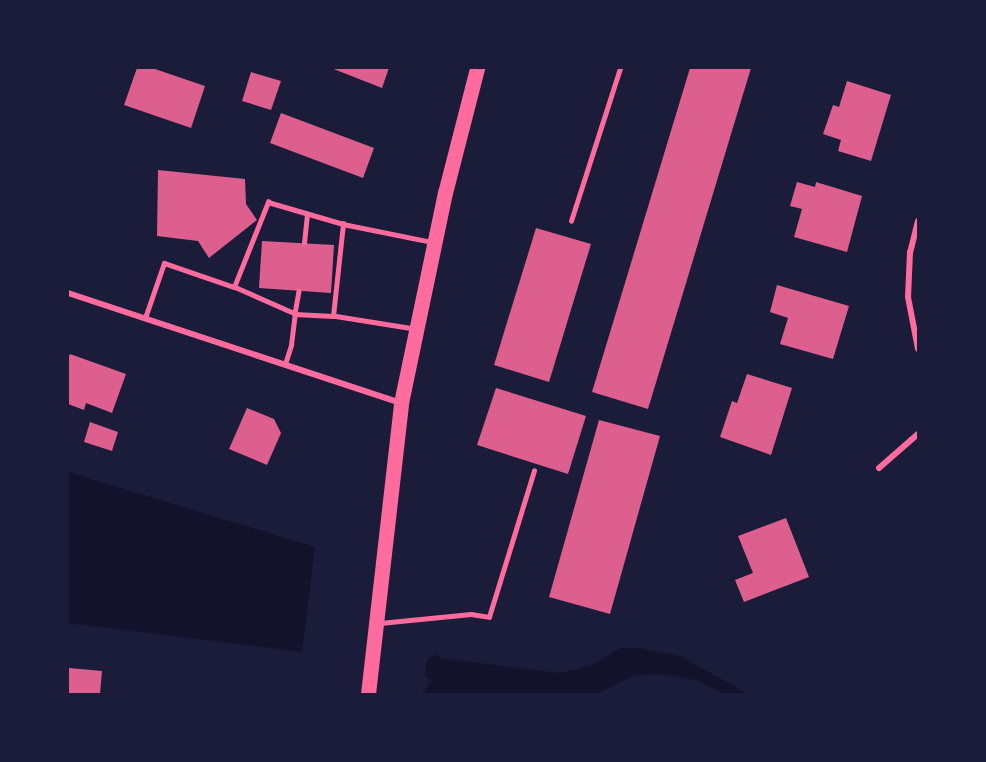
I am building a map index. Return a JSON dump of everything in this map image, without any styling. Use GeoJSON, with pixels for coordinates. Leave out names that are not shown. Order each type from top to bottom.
{"type":"FeatureCollection","features":[{"type":"Feature","properties":{"kind":"main road"},"geometry":{"type":"LineString","coordinates":[[368,694],[374,623],[401,403],[435,242],[477,68]]}},
{"type":"Feature","properties":{"kind":"street"},"geometry":{"type":"LineString","coordinates":[[918,221],[910,252],[908,297],[918,350]]}},
{"type":"Feature","properties":{"kind":"street"},"geometry":{"type":"LineString","coordinates":[[68,293],[401,403]]}},
{"type":"Feature","properties":{"kind":"street"},"geometry":{"type":"LineString","coordinates":[[879,468],[918,434]]}},
{"type":"Feature","properties":{"kind":"lane"},"geometry":{"type":"LineString","coordinates":[[572,221],[620,68]]}},
{"type":"Feature","properties":{"kind":"lane"},"geometry":{"type":"LineString","coordinates":[[234,287],[268,202],[343,224],[435,242]]}},
{"type":"Feature","properties":{"kind":"lane"},"geometry":{"type":"LineString","coordinates":[[304,243],[308,214]]}},
{"type":"Feature","properties":{"kind":"lane"},"geometry":{"type":"LineString","coordinates":[[333,316],[343,224]]}},
{"type":"Feature","properties":{"kind":"lane"},"geometry":{"type":"LineString","coordinates":[[145,318],[164,263],[234,287],[295,314],[333,316],[417,330]]}},
{"type":"Feature","properties":{"kind":"lane"},"geometry":{"type":"LineString","coordinates":[[285,364],[291,345],[299,291]]}},
{"type":"Feature","properties":{"kind":"lane"},"geometry":{"type":"LineString","coordinates":[[374,623],[471,614],[489,617],[534,471]]}},
{"type":"Feature","properties":{"kind":"shaded area"},"geometry":{"type":"Polygon","coordinates":[[[68,472],[315,547],[302,652],[68,623],[68,472]]]}},
{"type":"Feature","properties":{"kind":"shaded area"},"geometry":{"type":"Polygon","coordinates":[[[620,648],[639,648],[680,656],[748,694],[724,694],[696,680],[660,674],[635,675],[597,694],[423,693],[432,680],[425,676],[427,660],[436,654],[440,658],[559,673],[593,665],[620,648]]]}},
{"type":"Feature","properties":{"kind":"building"},"geometry":{"type":"Polygon","coordinates":[[[137,68],[152,68],[205,86],[191,128],[124,105],[137,68]]]}},
{"type":"Feature","properties":{"kind":"building"},"geometry":{"type":"Polygon","coordinates":[[[331,68],[389,68],[382,88],[331,68]]]}},
{"type":"Feature","properties":{"kind":"building"},"geometry":{"type":"Polygon","coordinates":[[[690,68],[751,68],[648,409],[592,392],[690,68]]]}},
{"type":"Feature","properties":{"kind":"building"},"geometry":{"type":"Polygon","coordinates":[[[251,72],[281,81],[271,110],[242,101],[251,72]]]}},
{"type":"Feature","properties":{"kind":"building"},"geometry":{"type":"Polygon","coordinates":[[[847,81],[891,95],[871,161],[838,151],[841,140],[823,134],[833,105],[839,107],[847,81]]]}},
{"type":"Feature","properties":{"kind":"building"},"geometry":{"type":"Polygon","coordinates":[[[281,113],[374,148],[363,178],[270,143],[281,113]]]}},
{"type":"Feature","properties":{"kind":"building"},"geometry":{"type":"Polygon","coordinates":[[[158,170],[245,179],[246,204],[257,220],[209,258],[198,241],[157,236],[158,170]]]}},
{"type":"Feature","properties":{"kind":"building"},"geometry":{"type":"Polygon","coordinates":[[[797,182],[815,187],[816,182],[862,196],[847,252],[794,237],[802,209],[790,206],[797,182]]]}},
{"type":"Feature","properties":{"kind":"building"},"geometry":{"type":"Polygon","coordinates":[[[536,228],[591,244],[549,382],[494,365],[536,228]]]}},
{"type":"Feature","properties":{"kind":"building"},"geometry":{"type":"Polygon","coordinates":[[[262,241],[334,245],[331,293],[259,288],[262,241]]]}},
{"type":"Feature","properties":{"kind":"building"},"geometry":{"type":"Polygon","coordinates":[[[777,285],[849,306],[833,359],[780,344],[788,318],[770,312],[777,285]]]}},
{"type":"Feature","properties":{"kind":"building"},"geometry":{"type":"Polygon","coordinates":[[[70,354],[126,374],[112,413],[86,403],[84,410],[68,404],[68,358],[70,354]]]}},
{"type":"Feature","properties":{"kind":"building"},"geometry":{"type":"Polygon","coordinates":[[[747,374],[792,388],[771,455],[720,437],[732,401],[737,403],[747,374]]]}},
{"type":"Feature","properties":{"kind":"building"},"geometry":{"type":"Polygon","coordinates":[[[496,388],[586,416],[568,474],[477,445],[496,388]]]}},
{"type":"Feature","properties":{"kind":"building"},"geometry":{"type":"Polygon","coordinates":[[[247,408],[274,419],[281,433],[267,465],[229,449],[247,408]]]}},
{"type":"Feature","properties":{"kind":"building"},"geometry":{"type":"Polygon","coordinates":[[[599,420],[660,436],[610,614],[549,597],[599,420]]]}},
{"type":"Feature","properties":{"kind":"building"},"geometry":{"type":"Polygon","coordinates":[[[90,422],[118,432],[112,451],[84,442],[90,422]]]}},
{"type":"Feature","properties":{"kind":"building"},"geometry":{"type":"Polygon","coordinates":[[[786,518],[809,577],[744,602],[735,580],[753,573],[738,536],[786,518]]]}},
{"type":"Feature","properties":{"kind":"building"},"geometry":{"type":"Polygon","coordinates":[[[69,668],[102,671],[100,694],[68,694],[69,668]]]}}]}
